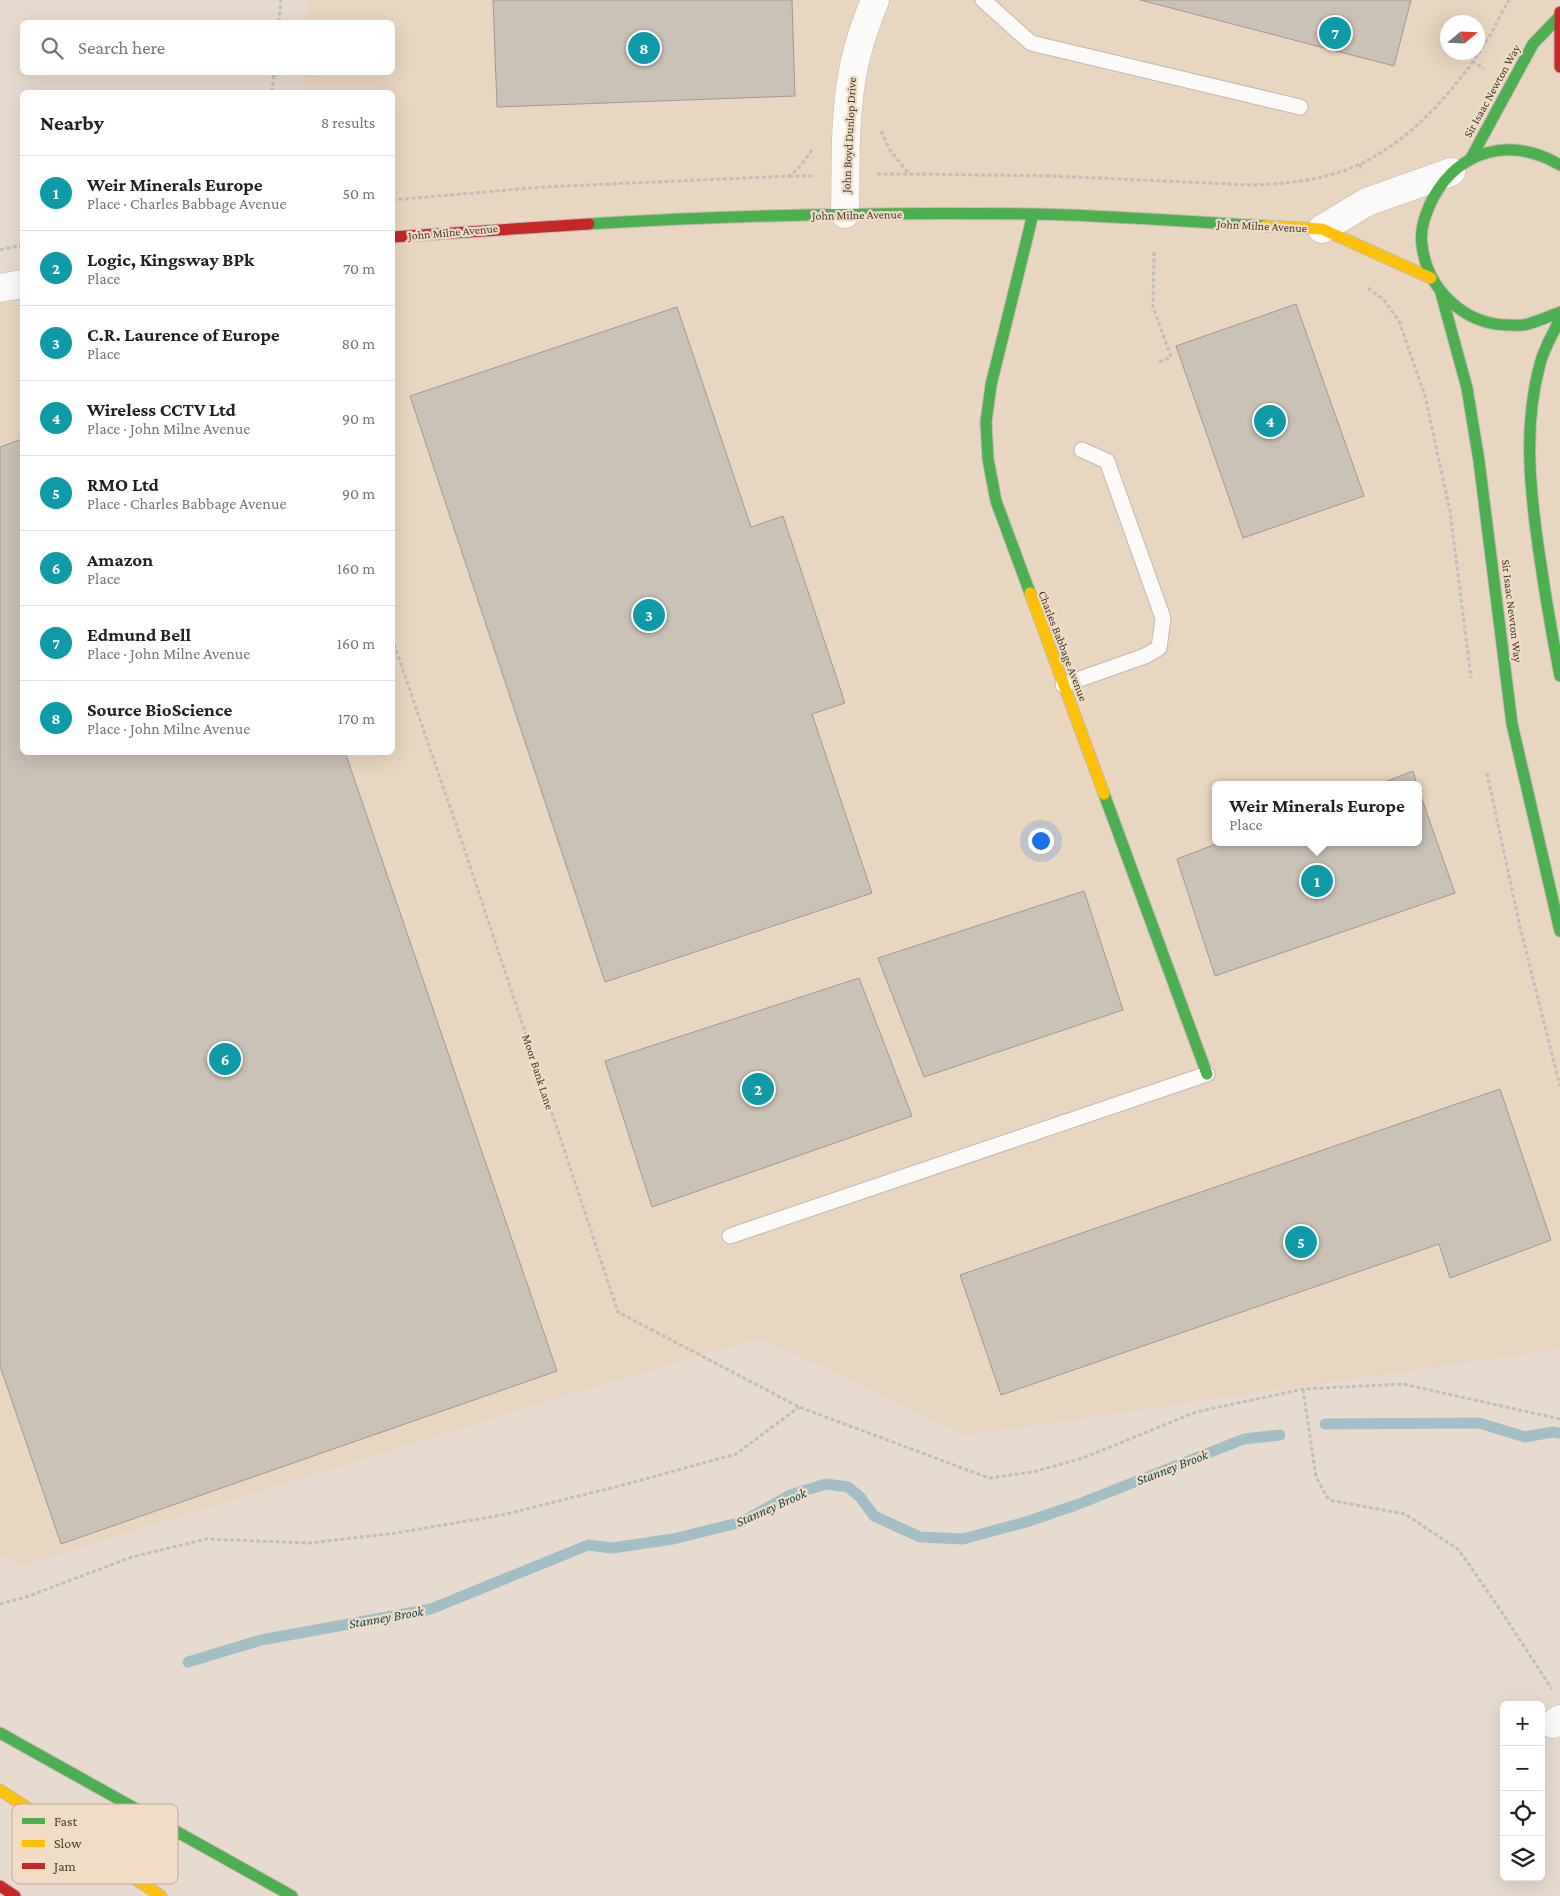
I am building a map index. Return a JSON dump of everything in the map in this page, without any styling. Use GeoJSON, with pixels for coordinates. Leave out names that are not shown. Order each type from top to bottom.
{"type":"FeatureCollection","features":[{"type":"Feature","properties":{"kind":"main road","name":"Sir Isaac Newton Way"},"geometry":{"type":"LineString","coordinates":[[1559,14],[1560,67]]}},
{"type":"Feature","properties":{"kind":"main road","name":"Sir Isaac Newton Way"},"geometry":{"type":"LineString","coordinates":[[1559,14],[1533,44],[1461,165],[1433,194],[1423,222],[1422,250],[1431,278],[1441,293],[1467,388],[1479,461],[1512,724],[1560,931]]}},
{"type":"Feature","properties":{"kind":"main road"},"geometry":{"type":"LineString","coordinates":[[1461,165],[1495,150],[1520,149],[1545,155],[1560,164]]}},
{"type":"Feature","properties":{"kind":"main road","name":"John Milne Avenue"},"geometry":{"type":"LineString","coordinates":[[395,237],[498,228],[648,220],[845,214],[1033,214],[1322,229],[1431,278]]}},
{"type":"Feature","properties":{"kind":"main road","name":"Charles Babbage Avenue"},"geometry":{"type":"LineString","coordinates":[[1033,214],[992,385],[986,422],[988,460],[996,501],[1207,1074]]}},
{"type":"Feature","properties":{"kind":"main road"},"geometry":{"type":"LineString","coordinates":[[1441,293],[1457,310],[1477,321],[1500,326],[1523,326],[1545,320],[1560,312]]}},
{"type":"Feature","properties":{"kind":"main road"},"geometry":{"type":"LineString","coordinates":[[1560,319],[1540,362],[1529,428],[1531,490],[1548,616],[1560,676]]}},
{"type":"Feature","properties":{"kind":"main road"},"geometry":{"type":"LineString","coordinates":[[0,1734],[126,1804]]}},
{"type":"Feature","properties":{"kind":"main road"},"geometry":{"type":"LineString","coordinates":[[0,1790],[21,1804]]}},
{"type":"Feature","properties":{"kind":"main road"},"geometry":{"type":"LineString","coordinates":[[178,1833],[292,1896]]}},
{"type":"Feature","properties":{"kind":"main road"},"geometry":{"type":"LineString","coordinates":[[143,1884],[161,1896]]}},
{"type":"Feature","properties":{"kind":"main road"},"geometry":{"type":"LineString","coordinates":[[0,1886],[15,1896]]}},
{"type":"Feature","properties":{"kind":"street","name":"John Boyd Dunlop Drive"},"geometry":{"type":"LineString","coordinates":[[845,214],[848,116],[852,78],[859,44],[875,0]]}},
{"type":"Feature","properties":{"kind":"street","name":"John Milne Avenue"},"geometry":{"type":"LineString","coordinates":[[1322,229],[1367,202],[1461,165]]}},
{"type":"Feature","properties":{"kind":"street"},"geometry":{"type":"LineString","coordinates":[[0,288],[20,284]]}},
{"type":"Feature","properties":{"kind":"lane"},"geometry":{"type":"LineString","coordinates":[[983,0],[1031,43],[1300,107]]}},
{"type":"Feature","properties":{"kind":"lane"},"geometry":{"type":"LineString","coordinates":[[1063,685],[1145,656],[1160,648],[1162,634],[1162,618],[1107,461],[1082,450]]}},
{"type":"Feature","properties":{"kind":"lane"},"geometry":{"type":"LineString","coordinates":[[730,1236],[1207,1074]]}},
{"type":"Feature","properties":{"kind":"path"},"geometry":{"type":"LineString","coordinates":[[279,20],[281,0]]}},
{"type":"Feature","properties":{"kind":"path"},"geometry":{"type":"LineString","coordinates":[[879,125],[890,150],[909,174],[1053,176],[1252,185],[1282,184],[1304,180],[1331,174],[1360,164],[1419,124],[1441,101],[1484,46],[1508,0]]}},
{"type":"Feature","properties":{"kind":"path"},"geometry":{"type":"LineString","coordinates":[[272,90],[274,75]]}},
{"type":"Feature","properties":{"kind":"path"},"geometry":{"type":"LineString","coordinates":[[395,200],[543,187],[789,176],[799,168],[815,144]]}},
{"type":"Feature","properties":{"kind":"path"},"geometry":{"type":"LineString","coordinates":[[1154,243],[1153,307],[1171,357],[1157,363]]}},
{"type":"Feature","properties":{"kind":"path"},"geometry":{"type":"LineString","coordinates":[[0,250],[20,246]]}},
{"type":"Feature","properties":{"kind":"path"},"geometry":{"type":"LineString","coordinates":[[1365,286],[1383,299],[1399,321],[1427,406]]}},
{"type":"Feature","properties":{"kind":"path","name":"Moor Bank Lane"},"geometry":{"type":"LineString","coordinates":[[395,647],[618,1312],[799,1407],[989,1478],[1033,1472],[1083,1458],[1196,1412],[1303,1389],[1404,1384],[1560,1419]]}},
{"type":"Feature","properties":{"kind":"path"},"geometry":{"type":"LineString","coordinates":[[1303,1389],[1316,1477],[1330,1500],[1405,1514],[1459,1550],[1501,1611],[1556,1713]]}},
{"type":"Feature","properties":{"kind":"path"},"geometry":{"type":"LineString","coordinates":[[0,1604],[26,1598],[132,1557],[206,1540],[310,1543],[396,1533],[502,1515],[627,1484],[736,1454],[799,1407]]}},
{"type":"Feature","properties":{"kind":"shaded area"},"geometry":{"type":"Polygon","coordinates":[[[306,0],[1560,0],[1560,1349],[965,1435],[761,1338],[564,1396],[21,1566],[0,1556],[0,284],[20,278],[20,755],[395,755],[395,90],[304,90],[305,75],[395,75],[395,20],[305,20],[306,0]]]}},
{"type":"Feature","properties":{"kind":"building"},"geometry":{"type":"Polygon","coordinates":[[[493,0],[792,0],[795,96],[497,107],[493,0]]]}},
{"type":"Feature","properties":{"kind":"building"},"geometry":{"type":"Polygon","coordinates":[[[1140,0],[1411,0],[1394,66],[1140,0]]]}},
{"type":"Feature","properties":{"kind":"building"},"geometry":{"type":"Polygon","coordinates":[[[1296,304],[1364,496],[1243,538],[1176,346],[1296,304]]]}},
{"type":"Feature","properties":{"kind":"building"},"geometry":{"type":"Polygon","coordinates":[[[677,307],[751,527],[783,516],[845,703],[812,714],[872,893],[605,982],[410,396],[677,307]]]}},
{"type":"Feature","properties":{"kind":"building"},"geometry":{"type":"Polygon","coordinates":[[[20,440],[20,755],[346,755],[557,1371],[61,1544],[0,1366],[0,447],[20,440]]]}},
{"type":"Feature","properties":{"kind":"building"},"geometry":{"type":"Polygon","coordinates":[[[1413,771],[1416,781],[1387,781],[1413,771]]]}},
{"type":"Feature","properties":{"kind":"building"},"geometry":{"type":"Polygon","coordinates":[[[1422,799],[1455,893],[1215,976],[1177,859],[1212,845],[1422,846],[1422,799]]]}},
{"type":"Feature","properties":{"kind":"building"},"geometry":{"type":"Polygon","coordinates":[[[1084,891],[1123,1010],[924,1077],[878,958],[1084,891]]]}},
{"type":"Feature","properties":{"kind":"building"},"geometry":{"type":"Polygon","coordinates":[[[859,978],[912,1116],[652,1207],[605,1061],[859,978]]]}},
{"type":"Feature","properties":{"kind":"building"},"geometry":{"type":"Polygon","coordinates":[[[1500,1089],[1551,1240],[1450,1278],[1439,1244],[1001,1395],[960,1275],[1500,1089]]]}},
{"type":"Feature","properties":{"kind":"waterway","name":"Stanney Brook"},"geometry":{"type":"LineString","coordinates":[[1325,1424],[1479,1423],[1525,1437],[1552,1432],[1560,1433]]}},
{"type":"Feature","properties":{"kind":"waterway","name":"Stanney Brook"},"geometry":{"type":"LineString","coordinates":[[188,1662],[261,1640],[431,1609],[588,1545],[612,1548],[673,1539],[742,1522],[790,1495],[826,1484],[848,1487],[860,1497],[874,1516],[920,1537],[963,1539],[1026,1522],[1076,1505],[1244,1439],[1280,1435]]}},
{"type":"Feature","properties":{"kind":"traffic: fast"},"geometry":{"type":"LineString","coordinates":[[1471,158],[1533,44],[1559,17]]}},
{"type":"Feature","properties":{"kind":"traffic: fast"},"geometry":{"type":"LineString","coordinates":[[1560,165],[1542,156],[1524,151],[1506,150],[1489,152],[1473,158],[1458,168],[1445,181],[1433,198],[1421,233],[1425,261],[1431,276],[1440,290],[1450,302],[1477,319],[1509,325],[1526,325],[1560,312]]}},
{"type":"Feature","properties":{"kind":"traffic: fast"},"geometry":{"type":"LineString","coordinates":[[589,224],[755,216],[976,213],[1090,216],[1265,226]]}},
{"type":"Feature","properties":{"kind":"traffic: fast"},"geometry":{"type":"LineString","coordinates":[[1030,593],[996,501],[988,459],[986,422],[991,385],[1033,214]]}},
{"type":"Feature","properties":{"kind":"traffic: fast"},"geometry":{"type":"LineString","coordinates":[[1441,293],[1467,388],[1479,461],[1512,724],[1560,931]]}},
{"type":"Feature","properties":{"kind":"traffic: fast"},"geometry":{"type":"LineString","coordinates":[[1560,319],[1540,364],[1531,411],[1530,434],[1531,482],[1536,529],[1560,676]]}},
{"type":"Feature","properties":{"kind":"traffic: fast"},"geometry":{"type":"LineString","coordinates":[[1104,794],[1207,1074]]}},
{"type":"Feature","properties":{"kind":"traffic: fast"},"geometry":{"type":"LineString","coordinates":[[0,1733],[127,1804]]}},
{"type":"Feature","properties":{"kind":"traffic: fast"},"geometry":{"type":"LineString","coordinates":[[178,1832],[292,1896]]}},
{"type":"Feature","properties":{"kind":"traffic: slow"},"geometry":{"type":"LineString","coordinates":[[1265,226],[1322,229],[1431,278]]}},
{"type":"Feature","properties":{"kind":"traffic: slow"},"geometry":{"type":"LineString","coordinates":[[1030,593],[1104,794]]}},
{"type":"Feature","properties":{"kind":"traffic: slow"},"geometry":{"type":"LineString","coordinates":[[0,1790],[21,1804]]}},
{"type":"Feature","properties":{"kind":"traffic: slow"},"geometry":{"type":"LineString","coordinates":[[143,1884],[161,1896]]}},
{"type":"Feature","properties":{"kind":"traffic: jam"},"geometry":{"type":"LineString","coordinates":[[1560,12],[1560,67]]}},
{"type":"Feature","properties":{"kind":"traffic: jam"},"geometry":{"type":"LineString","coordinates":[[395,237],[589,224]]}},
{"type":"Feature","properties":{"kind":"traffic: jam"},"geometry":{"type":"LineString","coordinates":[[0,1886],[15,1896]]}},
{"type":"Feature","properties":{"kind":"place","name":"Edmund Bell"},"geometry":{"type":"Point","coordinates":[1335,33]}},
{"type":"Feature","properties":{"kind":"place","name":"Source BioScience"},"geometry":{"type":"Point","coordinates":[644,48]}},
{"type":"Feature","properties":{"kind":"place","name":"Wireless CCTV Ltd"},"geometry":{"type":"Point","coordinates":[1270,421]}},
{"type":"Feature","properties":{"kind":"place","name":"C.R. Laurence of Europe"},"geometry":{"type":"Point","coordinates":[649,615]}},
{"type":"Feature","properties":{"kind":"place","name":"Weir Minerals Europe"},"geometry":{"type":"Point","coordinates":[1317,881]}},
{"type":"Feature","properties":{"kind":"place","name":"Amazon"},"geometry":{"type":"Point","coordinates":[225,1059]}},
{"type":"Feature","properties":{"kind":"place","name":"Logic, Kingsway BPk"},"geometry":{"type":"Point","coordinates":[758,1089]}},
{"type":"Feature","properties":{"kind":"place","name":"RMO Ltd"},"geometry":{"type":"Point","coordinates":[1301,1242]}}]}
